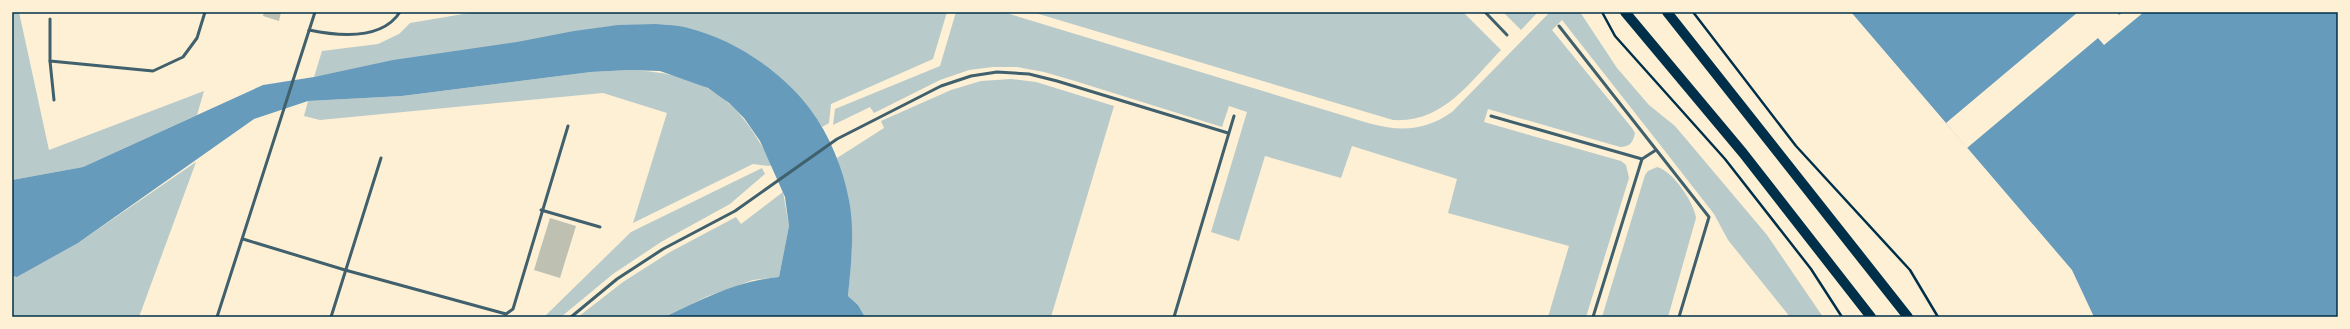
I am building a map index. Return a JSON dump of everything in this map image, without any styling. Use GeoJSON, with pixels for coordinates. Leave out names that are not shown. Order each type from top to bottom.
{"type":"FeatureCollection","features":[{"type":"Feature","properties":{"kind":"main road"},"geometry":{"type":"LineString","coordinates":[[1625,12],[1743,153],[1871,317]]}},
{"type":"Feature","properties":{"kind":"main road"},"geometry":{"type":"LineString","coordinates":[[1667,12],[1908,317]]}},
{"type":"Feature","properties":{"kind":"lane"},"geometry":{"type":"LineString","coordinates":[[50,61],[153,70],[183,57],[198,38],[205,12]]}},
{"type":"Feature","properties":{"kind":"lane"},"geometry":{"type":"LineString","coordinates":[[217,317],[315,12]]}},
{"type":"Feature","properties":{"kind":"lane"},"geometry":{"type":"LineString","coordinates":[[309,30],[327,34],[372,31],[387,26],[400,12]]}},
{"type":"Feature","properties":{"kind":"lane"},"geometry":{"type":"LineString","coordinates":[[1485,12],[1507,35]]}},
{"type":"Feature","properties":{"kind":"lane"},"geometry":{"type":"LineString","coordinates":[[50,19],[50,61],[54,100]]}},
{"type":"Feature","properties":{"kind":"lane"},"geometry":{"type":"LineString","coordinates":[[1559,26],[1710,217],[1679,317]]}},
{"type":"Feature","properties":{"kind":"lane"},"geometry":{"type":"LineString","coordinates":[[571,317],[617,280],[663,249],[735,211],[774,185],[837,139],[940,86],[971,76],[997,72],[1029,74],[1058,81],[1228,133]]}},
{"type":"Feature","properties":{"kind":"lane"},"geometry":{"type":"LineString","coordinates":[[1174,317],[1234,116]]}},
{"type":"Feature","properties":{"kind":"lane"},"geometry":{"type":"LineString","coordinates":[[1492,116],[1642,159]]}},
{"type":"Feature","properties":{"kind":"lane"},"geometry":{"type":"LineString","coordinates":[[243,238],[345,270],[506,314],[513,309],[541,210],[568,126]]}},
{"type":"Feature","properties":{"kind":"lane"},"geometry":{"type":"LineString","coordinates":[[1593,317],[1642,159],[1656,150]]}},
{"type":"Feature","properties":{"kind":"lane"},"geometry":{"type":"LineString","coordinates":[[331,317],[381,158]]}},
{"type":"Feature","properties":{"kind":"lane"},"geometry":{"type":"LineString","coordinates":[[541,210],[600,227]]}},
{"type":"Feature","properties":{"kind":"path"},"geometry":{"type":"LineString","coordinates":[[1602,12],[1615,36],[1726,159],[1811,269],[1842,317]]}},
{"type":"Feature","properties":{"kind":"path"},"geometry":{"type":"LineString","coordinates":[[1693,12],[1796,146],[1910,270],[1938,317]]}},
{"type":"Feature","properties":{"kind":"shaded area"},"geometry":{"type":"Polygon","coordinates":[[[12,12],[19,12],[49,150],[204,91],[197,115],[83,167],[12,180],[12,12]]]}},
{"type":"Feature","properties":{"kind":"shaded area"},"geometry":{"type":"Polygon","coordinates":[[[475,12],[947,12],[933,59],[831,104],[829,123],[822,127],[801,99],[776,75],[757,61],[726,43],[695,31],[664,26],[634,25],[603,27],[314,77],[322,51],[378,44],[399,34],[410,23],[475,12]]]}},
{"type":"Feature","properties":{"kind":"shaded area"},"geometry":{"type":"Polygon","coordinates":[[[956,12],[1003,12],[1368,123],[1391,128],[1412,128],[1432,123],[1452,112],[1550,12],[1580,12],[1617,68],[1649,105],[1675,126],[1767,235],[1823,317],[1790,317],[1728,240],[1714,214],[1562,20],[1552,30],[1632,128],[1635,133],[1629,145],[1620,147],[1488,109],[1484,122],[1621,161],[1626,165],[1629,178],[1586,317],[1548,317],[1569,246],[1448,213],[1457,179],[1352,146],[1341,178],[1265,156],[1239,241],[1211,232],[1247,112],[1229,106],[1222,127],[1044,72],[1017,67],[993,67],[969,70],[940,80],[874,113],[870,107],[833,125],[835,109],[940,66],[956,12]]]}},
{"type":"Feature","properties":{"kind":"shaded area"},"geometry":{"type":"Polygon","coordinates":[[[1032,12],[1463,12],[1501,50],[1466,87],[1441,108],[1426,115],[1411,119],[1393,120],[1032,12]]]}},
{"type":"Feature","properties":{"kind":"shaded area"},"geometry":{"type":"Polygon","coordinates":[[[1503,12],[1538,12],[1521,30],[1503,12]]]}},
{"type":"Feature","properties":{"kind":"shaded area"},"geometry":{"type":"Polygon","coordinates":[[[629,70],[655,72],[678,77],[699,84],[716,94],[732,106],[746,122],[772,165],[753,164],[633,223],[667,113],[603,93],[320,120],[304,116],[308,101],[402,96],[591,72],[629,70]]]}},
{"type":"Feature","properties":{"kind":"shaded area"},"geometry":{"type":"Polygon","coordinates":[[[1011,79],[1036,82],[1114,106],[1051,317],[865,317],[858,305],[848,296],[852,248],[849,200],[837,158],[884,128],[881,121],[951,90],[981,81],[1011,79]]]}},
{"type":"Feature","properties":{"kind":"shaded area"},"geometry":{"type":"Polygon","coordinates":[[[196,162],[139,317],[12,317],[12,276],[17,277],[78,243],[196,162]]]}},
{"type":"Feature","properties":{"kind":"shaded area"},"geometry":{"type":"Polygon","coordinates":[[[1657,167],[1670,175],[1682,188],[1691,204],[1696,218],[1668,317],[1602,317],[1645,175],[1648,171],[1657,167]]]}},
{"type":"Feature","properties":{"kind":"shaded area"},"geometry":{"type":"Polygon","coordinates":[[[762,168],[765,174],[730,204],[661,242],[613,274],[561,317],[544,317],[631,232],[762,168]]]}},
{"type":"Feature","properties":{"kind":"shaded area"},"geometry":{"type":"Polygon","coordinates":[[[783,192],[789,226],[779,277],[753,280],[708,296],[665,317],[578,317],[623,282],[670,252],[736,217],[741,224],[783,192]]]}},
{"type":"Feature","properties":{"kind":"water"},"geometry":{"type":"Polygon","coordinates":[[[1851,12],[2338,12],[2338,317],[2094,317],[2072,270],[1851,12]]]}},
{"type":"Feature","properties":{"kind":"water"},"geometry":{"type":"Polygon","coordinates":[[[655,24],[688,28],[705,33],[739,48],[755,58],[785,82],[799,95],[810,109],[829,140],[843,176],[849,200],[852,224],[848,296],[858,305],[865,317],[665,317],[706,297],[734,287],[749,282],[779,277],[789,226],[785,197],[760,141],[744,118],[729,103],[708,88],[660,71],[629,70],[591,72],[402,96],[308,101],[254,119],[78,243],[17,277],[12,276],[12,180],[83,167],[263,85],[314,77],[393,60],[517,42],[574,31],[618,25],[655,24]]]}},
{"type":"Feature","properties":{"kind":"pier"},"geometry":{"type":"Polygon","coordinates":[[[2078,12],[2117,12],[2119,15],[2123,12],[2144,12],[2104,45],[2098,38],[1967,148],[1946,123],[2078,12]]]}},
{"type":"Feature","properties":{"kind":"building"},"geometry":{"type":"Polygon","coordinates":[[[264,12],[281,12],[279,21],[263,16],[264,12]]]}},
{"type":"Feature","properties":{"kind":"building"},"geometry":{"type":"Polygon","coordinates":[[[550,218],[576,226],[560,278],[534,270],[550,218]]]}}]}
